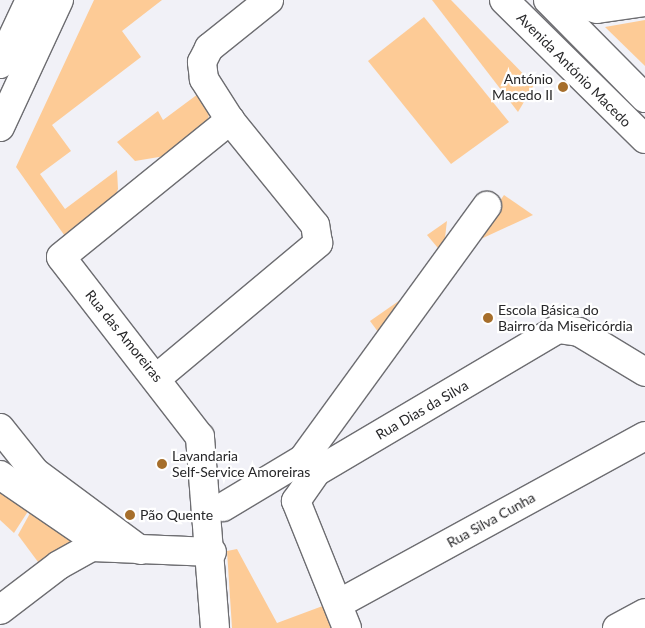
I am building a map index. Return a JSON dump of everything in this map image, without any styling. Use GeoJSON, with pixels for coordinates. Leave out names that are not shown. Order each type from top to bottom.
{"type":"FeatureCollection","features":[{"type":"Feature","properties":{"kind":"main road"},"geometry":{"type":"LineString","coordinates":[[0,64],[30,0]]}},
{"type":"Feature","properties":{"kind":"main road"},"geometry":{"type":"LineString","coordinates":[[0,127],[59,0]]}},
{"type":"Feature","properties":{"kind":"main road"},"geometry":{"type":"LineString","coordinates":[[158,377],[318,243],[315,225],[230,120],[204,79],[202,62],[209,48],[269,0]]}},
{"type":"Feature","properties":{"kind":"main road","name":"Avenida António Macedo"},"geometry":{"type":"LineString","coordinates":[[504,0],[645,139]]}},
{"type":"Feature","properties":{"kind":"main road"},"geometry":{"type":"LineString","coordinates":[[548,0],[645,98]]}},
{"type":"Feature","properties":{"kind":"main road"},"geometry":{"type":"LineString","coordinates":[[568,0],[597,9],[645,2]]}},
{"type":"Feature","properties":{"kind":"main road","name":"Rua das Amoreiras"},"geometry":{"type":"LineString","coordinates":[[215,628],[212,552],[200,437],[158,377],[61,257],[230,120]]}},
{"type":"Feature","properties":{"kind":"main road"},"geometry":{"type":"LineString","coordinates":[[223,507],[303,458],[487,206]]}},
{"type":"Feature","properties":{"kind":"main road","name":"Rua Dias da Silva"},"geometry":{"type":"LineString","coordinates":[[342,616],[296,501],[316,472],[558,329],[579,332],[645,372]]}},
{"type":"Feature","properties":{"kind":"main road"},"geometry":{"type":"LineString","coordinates":[[0,428],[35,472],[140,550]]}},
{"type":"Feature","properties":{"kind":"main road","name":"Rua Silva Cunha"},"geometry":{"type":"LineString","coordinates":[[342,616],[645,436]]}},
{"type":"Feature","properties":{"kind":"main road"},"geometry":{"type":"LineString","coordinates":[[0,475],[89,533],[92,547]]}},
{"type":"Feature","properties":{"kind":"main road"},"geometry":{"type":"LineString","coordinates":[[0,610],[59,565],[92,547],[212,552]]}},
{"type":"Feature","properties":{"kind":"main road"},"geometry":{"type":"LineString","coordinates":[[617,628],[645,612]]}},
{"type":"Feature","properties":{"kind":"shaded area"},"geometry":{"type":"Polygon","coordinates":[[[94,0],[162,0],[122,31],[141,57],[52,125],[71,151],[40,174],[65,209],[117,170],[118,189],[112,204],[67,239],[16,167],[94,0]]]}},
{"type":"Feature","properties":{"kind":"shaded area"},"geometry":{"type":"Polygon","coordinates":[[[432,0],[451,0],[534,85],[518,112],[432,0]]]}},
{"type":"Feature","properties":{"kind":"shaded area"},"geometry":{"type":"Polygon","coordinates":[[[424,17],[509,122],[451,164],[368,61],[424,17]]]}},
{"type":"Feature","properties":{"kind":"shaded area"},"geometry":{"type":"Polygon","coordinates":[[[645,20],[645,66],[605,27],[645,20]]]}},
{"type":"Feature","properties":{"kind":"shaded area"},"geometry":{"type":"Polygon","coordinates":[[[198,94],[209,110],[208,125],[171,155],[135,161],[117,142],[158,111],[163,120],[198,94]]]}},
{"type":"Feature","properties":{"kind":"shaded area"},"geometry":{"type":"Polygon","coordinates":[[[504,195],[533,215],[470,244],[504,195]]]}},
{"type":"Feature","properties":{"kind":"shaded area"},"geometry":{"type":"Polygon","coordinates":[[[447,221],[443,254],[427,235],[447,221]]]}},
{"type":"Feature","properties":{"kind":"shaded area"},"geometry":{"type":"Polygon","coordinates":[[[429,280],[384,340],[370,321],[429,280]]]}},
{"type":"Feature","properties":{"kind":"shaded area"},"geometry":{"type":"Polygon","coordinates":[[[0,483],[34,502],[14,533],[0,520],[0,483]]]}},
{"type":"Feature","properties":{"kind":"shaded area"},"geometry":{"type":"Polygon","coordinates":[[[34,506],[81,538],[41,566],[18,535],[34,506]]]}},
{"type":"Feature","properties":{"kind":"shaded area"},"geometry":{"type":"Polygon","coordinates":[[[237,549],[277,623],[328,604],[337,628],[232,628],[227,551],[237,549]]]}},
{"type":"Feature","properties":{"kind":"place","name":"António Macedo II"},"geometry":{"type":"Point","coordinates":[563,87]}},
{"type":"Feature","properties":{"kind":"place","name":"Escola Básica do Bairro da Misericórdia"},"geometry":{"type":"Point","coordinates":[488,318]}},
{"type":"Feature","properties":{"kind":"place","name":"Lavandaria Self-Service Amoreiras"},"geometry":{"type":"Point","coordinates":[162,464]}},
{"type":"Feature","properties":{"kind":"place","name":"Pão Quente"},"geometry":{"type":"Point","coordinates":[130,515]}}]}
